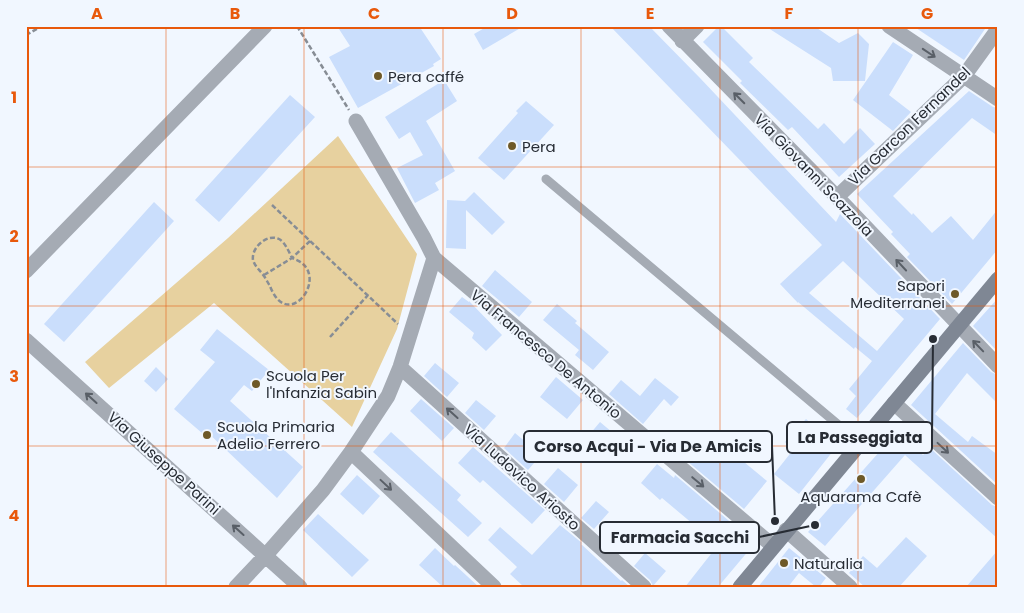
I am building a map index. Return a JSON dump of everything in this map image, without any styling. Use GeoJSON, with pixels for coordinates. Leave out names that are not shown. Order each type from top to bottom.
{"type":"FeatureCollection","features":[{"type":"Feature","properties":{"kind":"street"},"geometry":{"type":"LineString","coordinates":[[26,271],[265,26]]}},
{"type":"Feature","properties":{"kind":"street","name":"Via Giovanni Scazzola"},"geometry":{"type":"LineString","coordinates":[[669,26],[837,197],[998,366]]}},
{"type":"Feature","properties":{"kind":"street"},"geometry":{"type":"LineString","coordinates":[[682,40],[697,26]]}},
{"type":"Feature","properties":{"kind":"street"},"geometry":{"type":"LineString","coordinates":[[889,26],[998,99]]}},
{"type":"Feature","properties":{"kind":"street","name":"Via Garcon Fernandel"},"geometry":{"type":"LineString","coordinates":[[837,197],[964,76],[998,29]]}},
{"type":"Feature","properties":{"kind":"street"},"geometry":{"type":"LineString","coordinates":[[236,587],[323,490],[388,396],[400,367],[434,258],[356,121]]}},
{"type":"Feature","properties":{"kind":"street","name":"Via Francesco De Antonio"},"geometry":{"type":"LineString","coordinates":[[434,258],[773,546]]}},
{"type":"Feature","properties":{"kind":"street"},"geometry":{"type":"LineString","coordinates":[[740,587],[998,279]]}},
{"type":"Feature","properties":{"kind":"street","name":"Via Giuseppe Parini"},"geometry":{"type":"LineString","coordinates":[[26,340],[300,587]]}},
{"type":"Feature","properties":{"kind":"street","name":"Via Ludovico Ariosto"},"geometry":{"type":"LineString","coordinates":[[400,367],[644,587]]}},
{"type":"Feature","properties":{"kind":"street"},"geometry":{"type":"LineString","coordinates":[[894,403],[998,498]]}},
{"type":"Feature","properties":{"kind":"street"},"geometry":{"type":"LineString","coordinates":[[351,452],[494,587]]}},
{"type":"Feature","properties":{"kind":"street"},"geometry":{"type":"LineString","coordinates":[[786,530],[850,587]]}},
{"type":"Feature","properties":{"kind":"lane"},"geometry":{"type":"LineString","coordinates":[[546,180],[860,443]]}},
{"type":"Feature","properties":{"kind":"path"},"geometry":{"type":"LineString","coordinates":[[26,35],[42,26]]}},
{"type":"Feature","properties":{"kind":"path"},"geometry":{"type":"LineString","coordinates":[[298,26],[356,121]]}},
{"type":"Feature","properties":{"kind":"path"},"geometry":{"type":"LineString","coordinates":[[272,205],[402,327]]}},
{"type":"Feature","properties":{"kind":"path"},"geometry":{"type":"LineString","coordinates":[[272,238],[279,239],[284,244],[292,258],[302,263],[306,268],[309,284],[301,300],[292,305],[282,303],[275,297],[253,258],[256,248],[262,242],[272,238]]}},
{"type":"Feature","properties":{"kind":"path"},"geometry":{"type":"LineString","coordinates":[[264,275],[292,258],[310,241]]}},
{"type":"Feature","properties":{"kind":"path"},"geometry":{"type":"LineString","coordinates":[[330,337],[368,295]]}},
{"type":"Feature","properties":{"kind":"shaded area"},"geometry":{"type":"Polygon","coordinates":[[[338,136],[417,254],[397,329],[352,427],[214,303],[109,388],[85,362],[228,238],[338,136]]]}},
{"type":"Feature","properties":{"kind":"building","name":"Pera caffé"},"geometry":{"type":"Polygon","coordinates":[[[337,26],[419,26],[441,59],[433,64],[434,66],[358,108],[329,57],[350,46],[337,26]]]}},
{"type":"Feature","properties":{"kind":"building"},"geometry":{"type":"Polygon","coordinates":[[[488,26],[524,26],[483,50],[474,34],[488,26]]]}},
{"type":"Feature","properties":{"kind":"building"},"geometry":{"type":"Polygon","coordinates":[[[610,26],[649,26],[836,222],[840,214],[940,319],[857,418],[846,409],[856,396],[849,389],[872,361],[855,347],[854,349],[798,303],[780,284],[822,245],[610,26]],[[843,261],[809,293],[877,351],[904,319],[843,261]]]}},
{"type":"Feature","properties":{"kind":"building"},"geometry":{"type":"Polygon","coordinates":[[[719,26],[753,58],[749,62],[818,129],[824,123],[844,144],[860,128],[875,144],[839,177],[792,127],[788,130],[740,83],[742,81],[703,42],[719,26]]]}},
{"type":"Feature","properties":{"kind":"building"},"geometry":{"type":"Polygon","coordinates":[[[765,26],[814,26],[839,43],[858,33],[869,44],[865,81],[833,81],[831,68],[765,26]]]}},
{"type":"Feature","properties":{"kind":"building"},"geometry":{"type":"Polygon","coordinates":[[[913,26],[987,26],[964,60],[913,26]]]}},
{"type":"Feature","properties":{"kind":"building"},"geometry":{"type":"Polygon","coordinates":[[[893,42],[913,55],[889,95],[911,112],[893,131],[853,100],[893,42]]]}},
{"type":"Feature","properties":{"kind":"building"},"geometry":{"type":"Polygon","coordinates":[[[444,80],[457,101],[426,121],[455,171],[435,183],[439,190],[415,203],[397,168],[423,155],[410,132],[399,139],[385,117],[444,80]]]}},
{"type":"Feature","properties":{"kind":"building"},"geometry":{"type":"Polygon","coordinates":[[[969,91],[993,107],[998,108],[998,136],[972,118],[893,196],[932,233],[951,216],[973,240],[998,209],[998,249],[952,304],[907,257],[910,254],[891,234],[893,232],[857,194],[969,91]]]}},
{"type":"Feature","properties":{"kind":"building"},"geometry":{"type":"Polygon","coordinates":[[[290,95],[315,117],[219,222],[195,200],[290,95]]]}},
{"type":"Feature","properties":{"kind":"building","name":"Pera"},"geometry":{"type":"Polygon","coordinates":[[[526,101],[554,125],[504,180],[478,158],[518,113],[516,111],[526,101]]]}},
{"type":"Feature","properties":{"kind":"building"},"geometry":{"type":"Polygon","coordinates":[[[474,192],[505,222],[492,235],[466,210],[466,249],[446,248],[447,200],[465,201],[474,192]]]}},
{"type":"Feature","properties":{"kind":"building"},"geometry":{"type":"Polygon","coordinates":[[[154,202],[174,221],[64,342],[44,324],[154,202]]]}},
{"type":"Feature","properties":{"kind":"building"},"geometry":{"type":"Polygon","coordinates":[[[495,270],[532,302],[519,317],[482,286],[495,270]]]}},
{"type":"Feature","properties":{"kind":"building"},"geometry":{"type":"Polygon","coordinates":[[[462,297],[469,301],[502,335],[486,351],[472,338],[474,333],[449,312],[462,297]]]}},
{"type":"Feature","properties":{"kind":"building"},"geometry":{"type":"Polygon","coordinates":[[[998,298],[998,352],[973,326],[998,298]]]}},
{"type":"Feature","properties":{"kind":"building"},"geometry":{"type":"Polygon","coordinates":[[[557,304],[577,321],[575,323],[609,352],[593,370],[575,355],[579,350],[543,320],[557,304]]]}},
{"type":"Feature","properties":{"kind":"building"},"geometry":{"type":"Polygon","coordinates":[[[217,329],[269,370],[252,391],[244,385],[230,401],[303,467],[277,498],[205,430],[202,433],[174,409],[215,362],[200,350],[217,329]]]}},
{"type":"Feature","properties":{"kind":"building"},"geometry":{"type":"Polygon","coordinates":[[[963,343],[991,372],[998,375],[998,404],[967,373],[935,414],[968,442],[972,436],[998,455],[998,485],[911,405],[963,343]]]}},
{"type":"Feature","properties":{"kind":"building"},"geometry":{"type":"Polygon","coordinates":[[[435,363],[459,383],[447,397],[424,376],[435,363]]]}},
{"type":"Feature","properties":{"kind":"building"},"geometry":{"type":"Polygon","coordinates":[[[156,367],[168,379],[156,392],[144,381],[156,367]]]}},
{"type":"Feature","properties":{"kind":"building"},"geometry":{"type":"Polygon","coordinates":[[[556,377],[583,400],[567,419],[540,397],[556,377]]]}},
{"type":"Feature","properties":{"kind":"building"},"geometry":{"type":"Polygon","coordinates":[[[655,378],[679,397],[671,406],[664,399],[643,424],[609,394],[621,380],[640,396],[655,378]]]}},
{"type":"Feature","properties":{"kind":"building"},"geometry":{"type":"Polygon","coordinates":[[[421,399],[454,428],[442,441],[410,411],[421,399]]]}},
{"type":"Feature","properties":{"kind":"building"},"geometry":{"type":"Polygon","coordinates":[[[476,400],[496,416],[484,430],[465,413],[476,400]]]}},
{"type":"Feature","properties":{"kind":"building"},"geometry":{"type":"Polygon","coordinates":[[[806,419],[837,446],[799,494],[774,474],[793,450],[785,442],[806,419]]]}},
{"type":"Feature","properties":{"kind":"building"},"geometry":{"type":"Polygon","coordinates":[[[600,422],[625,443],[609,462],[584,441],[600,422]]]}},
{"type":"Feature","properties":{"kind":"building"},"geometry":{"type":"Polygon","coordinates":[[[391,432],[461,495],[457,500],[482,523],[468,537],[373,452],[391,432]]]}},
{"type":"Feature","properties":{"kind":"building"},"geometry":{"type":"Polygon","coordinates":[[[897,432],[923,455],[930,448],[992,505],[998,507],[998,539],[905,455],[825,546],[808,532],[897,432]]]}},
{"type":"Feature","properties":{"kind":"building"},"geometry":{"type":"Polygon","coordinates":[[[515,433],[541,455],[528,470],[504,448],[515,433]]]}},
{"type":"Feature","properties":{"kind":"building"},"geometry":{"type":"Polygon","coordinates":[[[710,434],[767,481],[744,509],[687,461],[710,434]]]}},
{"type":"Feature","properties":{"kind":"building"},"geometry":{"type":"Polygon","coordinates":[[[473,447],[545,510],[532,524],[483,480],[480,483],[458,463],[473,447]]]}},
{"type":"Feature","properties":{"kind":"building"},"geometry":{"type":"Polygon","coordinates":[[[657,464],[674,478],[675,475],[755,543],[718,587],[685,587],[718,545],[641,483],[657,464]]]}},
{"type":"Feature","properties":{"kind":"building"},"geometry":{"type":"Polygon","coordinates":[[[558,468],[578,485],[564,502],[544,484],[558,468]]]}},
{"type":"Feature","properties":{"kind":"building"},"geometry":{"type":"Polygon","coordinates":[[[357,475],[380,496],[363,515],[340,494],[357,475]]]}},
{"type":"Feature","properties":{"kind":"building"},"geometry":{"type":"Polygon","coordinates":[[[596,501],[609,512],[594,529],[581,518],[596,501]]]}},
{"type":"Feature","properties":{"kind":"building"},"geometry":{"type":"Polygon","coordinates":[[[318,514],[369,560],[352,577],[303,530],[318,514]]]}},
{"type":"Feature","properties":{"kind":"building"},"geometry":{"type":"Polygon","coordinates":[[[560,525],[630,587],[524,587],[510,574],[517,567],[488,540],[500,527],[532,555],[560,525]]]}},
{"type":"Feature","properties":{"kind":"building"},"geometry":{"type":"Polygon","coordinates":[[[906,537],[927,556],[899,587],[865,587],[849,573],[863,556],[877,568],[906,537]]]}},
{"type":"Feature","properties":{"kind":"building"},"geometry":{"type":"Polygon","coordinates":[[[435,548],[479,587],[443,587],[419,565],[435,548]]]}},
{"type":"Feature","properties":{"kind":"building"},"geometry":{"type":"Polygon","coordinates":[[[789,548],[826,578],[819,587],[816,587],[799,573],[788,587],[758,587],[789,548]]]}},
{"type":"Feature","properties":{"kind":"building"},"geometry":{"type":"Polygon","coordinates":[[[998,550],[998,587],[966,587],[998,550]]]}},
{"type":"Feature","properties":{"kind":"building"},"geometry":{"type":"Polygon","coordinates":[[[645,553],[666,571],[653,586],[650,580],[634,566],[645,553]]]}},
{"type":"Feature","properties":{"kind":"place","name":"Pera caffé"},"geometry":{"type":"Point","coordinates":[378,76]}},
{"type":"Feature","properties":{"kind":"place","name":"Pera"},"geometry":{"type":"Point","coordinates":[512,146]}},
{"type":"Feature","properties":{"kind":"place","name":"Sapori Mediterranei"},"geometry":{"type":"Point","coordinates":[955,294]}},
{"type":"Feature","properties":{"kind":"place","name":"La Passeggiata"},"geometry":{"type":"Point","coordinates":[933,339]}},
{"type":"Feature","properties":{"kind":"place","name":"Scuola Per l'Infanzia Sabin"},"geometry":{"type":"Point","coordinates":[256,384]}},
{"type":"Feature","properties":{"kind":"place","name":"Scuola Primaria Adelio Ferrero"},"geometry":{"type":"Point","coordinates":[207,435]}},
{"type":"Feature","properties":{"kind":"place","name":"Aquarama Cafè"},"geometry":{"type":"Point","coordinates":[861,479]}},
{"type":"Feature","properties":{"kind":"place","name":"Corso Acqui - Via De Amicis"},"geometry":{"type":"Point","coordinates":[775,521]}},
{"type":"Feature","properties":{"kind":"place","name":"Farmacia Sacchi"},"geometry":{"type":"Point","coordinates":[815,525]}},
{"type":"Feature","properties":{"kind":"place","name":"Naturalia"},"geometry":{"type":"Point","coordinates":[784,563]}}]}
